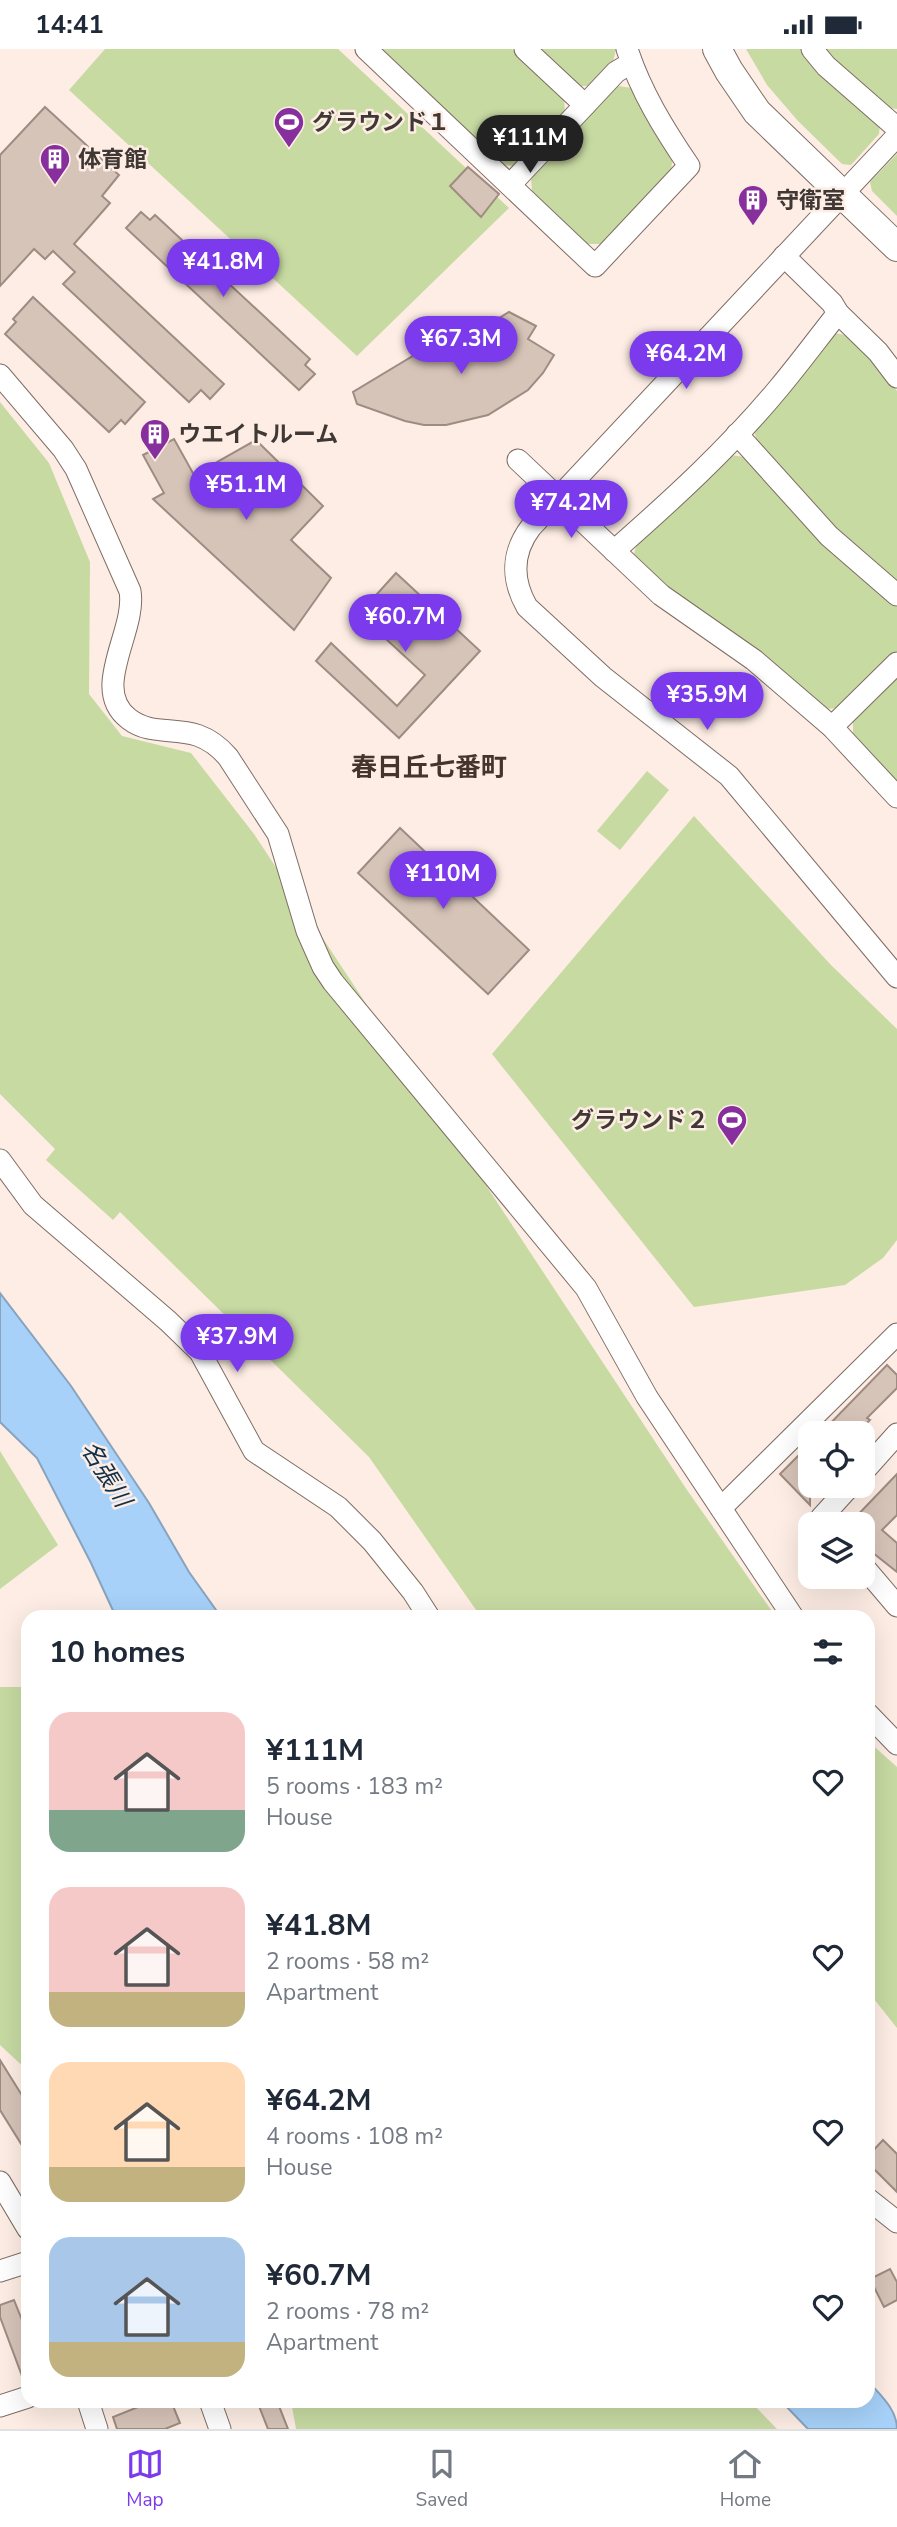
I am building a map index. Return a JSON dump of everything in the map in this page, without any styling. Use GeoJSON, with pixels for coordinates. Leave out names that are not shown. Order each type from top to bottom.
{"type":"FeatureCollection","features":[{"type":"Feature","properties":{"kind":"street"},"geometry":{"type":"LineString","coordinates":[[366,49],[595,266],[689,166],[652,109],[629,56],[510,185]]}},
{"type":"Feature","properties":{"kind":"street"},"geometry":{"type":"LineString","coordinates":[[525,49],[585,105]]}},
{"type":"Feature","properties":{"kind":"street"},"geometry":{"type":"LineString","coordinates":[[717,49],[757,113],[897,247]]}},
{"type":"Feature","properties":{"kind":"street"},"geometry":{"type":"LineString","coordinates":[[812,49],[831,70],[897,128]]}},
{"type":"Feature","properties":{"kind":"street"},"geometry":{"type":"LineString","coordinates":[[897,136],[530,527],[517,550],[516,581],[527,607],[603,677],[729,776],[897,977]]}},
{"type":"Feature","properties":{"kind":"street"},"geometry":{"type":"LineString","coordinates":[[784,256],[878,352],[897,377]]}},
{"type":"Feature","properties":{"kind":"street"},"geometry":{"type":"LineString","coordinates":[[614,551],[693,480],[737,434],[778,390],[838,313]]}},
{"type":"Feature","properties":{"kind":"street"},"geometry":{"type":"LineString","coordinates":[[0,375],[42,423],[76,469],[130,591],[131,612],[112,683],[118,706],[126,717],[138,725],[194,733],[218,745],[228,757],[278,834],[307,931],[333,982],[586,1289],[647,1397],[788,1610]]}},
{"type":"Feature","properties":{"kind":"street"},"geometry":{"type":"LineString","coordinates":[[737,434],[829,536],[897,595]]}},
{"type":"Feature","properties":{"kind":"street"},"geometry":{"type":"LineString","coordinates":[[518,460],[661,595],[754,660],[832,727],[897,797]]}},
{"type":"Feature","properties":{"kind":"street"},"geometry":{"type":"LineString","coordinates":[[832,727],[897,663]]}},
{"type":"Feature","properties":{"kind":"street"},"geometry":{"type":"LineString","coordinates":[[0,1160],[33,1205],[200,1352],[254,1451],[338,1507],[372,1541],[425,1610]]}},
{"type":"Feature","properties":{"kind":"street"},"geometry":{"type":"LineString","coordinates":[[721,1508],[894,1342]]}},
{"type":"Feature","properties":{"kind":"street"},"geometry":{"type":"LineString","coordinates":[[875,1459],[897,1434]]}},
{"type":"Feature","properties":{"kind":"street"},"geometry":{"type":"LineString","coordinates":[[826,1512],[839,1498]]}},
{"type":"Feature","properties":{"kind":"street"},"geometry":{"type":"LineString","coordinates":[[875,1580],[897,1606]]}},
{"type":"Feature","properties":{"kind":"street"},"geometry":{"type":"LineString","coordinates":[[875,1721],[897,1744]]}},
{"type":"Feature","properties":{"kind":"street"},"geometry":{"type":"LineString","coordinates":[[0,2182],[21,2217]]}},
{"type":"Feature","properties":{"kind":"street"},"geometry":{"type":"LineString","coordinates":[[875,2205],[897,2222]]}},
{"type":"Feature","properties":{"kind":"street"},"geometry":{"type":"LineString","coordinates":[[0,2271],[21,2264]]}},
{"type":"Feature","properties":{"kind":"street"},"geometry":{"type":"LineString","coordinates":[[0,2406],[21,2399]]}},
{"type":"Feature","properties":{"kind":"street"},"geometry":{"type":"LineString","coordinates":[[90,2408],[97,2429]]}},
{"type":"Feature","properties":{"kind":"street"},"geometry":{"type":"LineString","coordinates":[[212,2408],[219,2429]]}},
{"type":"Feature","properties":{"kind":"green space","name":"グラウンド１"},"geometry":{"type":"Polygon","coordinates":[[[105,49],[338,49],[509,208],[357,356],[69,90],[105,49]]]}},
{"type":"Feature","properties":{"kind":"green space"},"geometry":{"type":"Polygon","coordinates":[[[379,49],[512,49],[564,98],[565,113],[518,166],[501,165],[379,49]]]}},
{"type":"Feature","properties":{"kind":"green space"},"geometry":{"type":"Polygon","coordinates":[[[537,49],[616,49],[613,62],[592,86],[577,86],[537,49]]]}},
{"type":"Feature","properties":{"kind":"green space"},"geometry":{"type":"Polygon","coordinates":[[[746,49],[801,49],[813,66],[880,125],[879,134],[851,165],[842,164],[798,121],[767,85],[746,49]]]}},
{"type":"Feature","properties":{"kind":"green space"},"geometry":{"type":"Polygon","coordinates":[[[825,49],[897,49],[897,109],[890,108],[834,61],[825,49]]]}},
{"type":"Feature","properties":{"kind":"green space"},"geometry":{"type":"Polygon","coordinates":[[[618,86],[632,88],[673,155],[671,171],[602,244],[588,244],[532,192],[531,177],[618,86]]]}},
{"type":"Feature","properties":{"kind":"green space"},"geometry":{"type":"Polygon","coordinates":[[[897,154],[897,216],[872,191],[870,182],[897,154]]]}},
{"type":"Feature","properties":{"kind":"green space"},"geometry":{"type":"Polygon","coordinates":[[[834,333],[845,335],[871,357],[897,391],[897,585],[830,524],[758,444],[754,431],[834,333]]]}},
{"type":"Feature","properties":{"kind":"green space"},"geometry":{"type":"Polygon","coordinates":[[[0,402],[49,463],[90,562],[89,694],[122,736],[191,753],[254,834],[687,1490],[771,1610],[476,1610],[369,1457],[120,1212],[113,1220],[46,1160],[55,1149],[0,1094],[0,402]]]}},
{"type":"Feature","properties":{"kind":"green space"},"geometry":{"type":"Polygon","coordinates":[[[731,455],[744,457],[897,607],[897,651],[838,708],[827,709],[668,590],[634,553],[638,541],[731,455]]]}},
{"type":"Feature","properties":{"kind":"green space"},"geometry":{"type":"Polygon","coordinates":[[[897,677],[897,784],[853,735],[853,721],[897,677]]]}},
{"type":"Feature","properties":{"kind":"green space"},"geometry":{"type":"Polygon","coordinates":[[[647,771],[669,790],[620,850],[597,831],[647,771]]]}},
{"type":"Feature","properties":{"kind":"green space","name":"グラウンド２"},"geometry":{"type":"Polygon","coordinates":[[[694,816],[831,965],[897,1029],[897,1240],[883,1258],[845,1285],[694,1307],[492,1054],[694,816]]]}},
{"type":"Feature","properties":{"kind":"green space"},"geometry":{"type":"Polygon","coordinates":[[[0,1451],[58,1545],[0,1589],[0,1451]]]}},
{"type":"Feature","properties":{"kind":"green space"},"geometry":{"type":"Polygon","coordinates":[[[0,1687],[21,1687],[21,2064],[0,2045],[0,1687]]]}},
{"type":"Feature","properties":{"kind":"green space"},"geometry":{"type":"Polygon","coordinates":[[[875,1747],[897,1767],[897,2028],[875,2000],[875,1747]]]}},
{"type":"Feature","properties":{"kind":"green space"},"geometry":{"type":"Polygon","coordinates":[[[292,2408],[757,2408],[777,2429],[296,2429],[292,2408]]]}},
{"type":"Feature","properties":{"kind":"water","name":"名張川"},"geometry":{"type":"Polygon","coordinates":[[[0,1293],[71,1386],[216,1610],[113,1610],[37,1458],[0,1422],[0,1293]]]}},
{"type":"Feature","properties":{"kind":"water"},"geometry":{"type":"Polygon","coordinates":[[[875,2389],[891,2409],[897,2429],[808,2429],[788,2408],[875,2408],[875,2389]]]}},
{"type":"Feature","properties":{"kind":"building"},"geometry":{"type":"Polygon","coordinates":[[[45,107],[119,175],[102,196],[110,203],[74,244],[224,384],[210,399],[201,390],[189,402],[63,284],[75,272],[53,251],[45,259],[34,249],[0,286],[0,155],[45,107]]]}},
{"type":"Feature","properties":{"kind":"building"},"geometry":{"type":"Polygon","coordinates":[[[468,167],[499,194],[481,217],[450,186],[468,167]]]}},
{"type":"Feature","properties":{"kind":"building"},"geometry":{"type":"Polygon","coordinates":[[[141,212],[150,220],[155,215],[310,359],[305,365],[315,374],[299,390],[126,228],[141,212]]]}},
{"type":"Feature","properties":{"kind":"building"},"geometry":{"type":"Polygon","coordinates":[[[33,297],[145,402],[125,424],[121,420],[109,432],[5,334],[16,322],[13,319],[33,297]]]}},
{"type":"Feature","properties":{"kind":"building"},"geometry":{"type":"Polygon","coordinates":[[[509,312],[536,326],[528,339],[554,355],[528,390],[488,415],[446,425],[424,425],[357,404],[353,392],[441,339],[449,349],[509,312]]]}},
{"type":"Feature","properties":{"kind":"building"},"geometry":{"type":"Polygon","coordinates":[[[174,439],[194,475],[256,440],[323,506],[291,540],[331,578],[294,630],[153,499],[164,493],[143,455],[174,439]]]}},
{"type":"Feature","properties":{"kind":"building"},"geometry":{"type":"Polygon","coordinates":[[[396,573],[480,651],[399,738],[316,661],[331,643],[397,706],[425,675],[359,614],[396,573]]]}},
{"type":"Feature","properties":{"kind":"building"},"geometry":{"type":"Polygon","coordinates":[[[400,828],[529,950],[488,994],[358,873],[400,828]]]}},
{"type":"Feature","properties":{"kind":"building"},"geometry":{"type":"Polygon","coordinates":[[[887,1365],[897,1375],[897,1388],[867,1418],[869,1421],[833,1421],[887,1365]]]}},
{"type":"Feature","properties":{"kind":"building"},"geometry":{"type":"Polygon","coordinates":[[[798,1456],[798,1493],[780,1474],[798,1456]]]}},
{"type":"Feature","properties":{"kind":"building"},"geometry":{"type":"Polygon","coordinates":[[[897,1474],[897,1515],[882,1530],[897,1543],[897,1572],[875,1555],[875,1512],[861,1512],[897,1474]]]}},
{"type":"Feature","properties":{"kind":"building"},"geometry":{"type":"Polygon","coordinates":[[[0,2060],[21,2094],[21,2144],[0,2110],[0,2060]]]}},
{"type":"Feature","properties":{"kind":"building"},"geometry":{"type":"Polygon","coordinates":[[[883,2140],[897,2154],[897,2192],[875,2170],[875,2149],[883,2140]]]}},
{"type":"Feature","properties":{"kind":"building"},"geometry":{"type":"Polygon","coordinates":[[[890,2269],[897,2282],[897,2300],[884,2307],[875,2289],[875,2276],[890,2269]]]}},
{"type":"Feature","properties":{"kind":"building"},"geometry":{"type":"Polygon","coordinates":[[[14,2300],[21,2318],[21,2373],[0,2317],[0,2305],[14,2300]]]}},
{"type":"Feature","properties":{"kind":"building"},"geometry":{"type":"Polygon","coordinates":[[[136,2408],[174,2408],[180,2423],[165,2429],[117,2429],[113,2417],[136,2408]]]}},
{"type":"Feature","properties":{"kind":"building"},"geometry":{"type":"Polygon","coordinates":[[[260,2408],[280,2408],[288,2429],[268,2429],[260,2408]]]}},
{"type":"Feature","properties":{"kind":"place","name":"グラウンド１"},"geometry":{"type":"Point","coordinates":[289,149]}},
{"type":"Feature","properties":{"kind":"place","name":"体育館"},"geometry":{"type":"Point","coordinates":[55,186]}},
{"type":"Feature","properties":{"kind":"place","name":"守衛室"},"geometry":{"type":"Point","coordinates":[753,227]}},
{"type":"Feature","properties":{"kind":"place","name":"ウエイトルーム"},"geometry":{"type":"Point","coordinates":[155,461]}},
{"type":"Feature","properties":{"kind":"place","name":"グラウンド２"},"geometry":{"type":"Point","coordinates":[732,1147]}},
{"type":"Feature","properties":{"kind":"district","name":"春日丘七番町"},"geometry":{"type":"Point","coordinates":[429,767]}}]}
